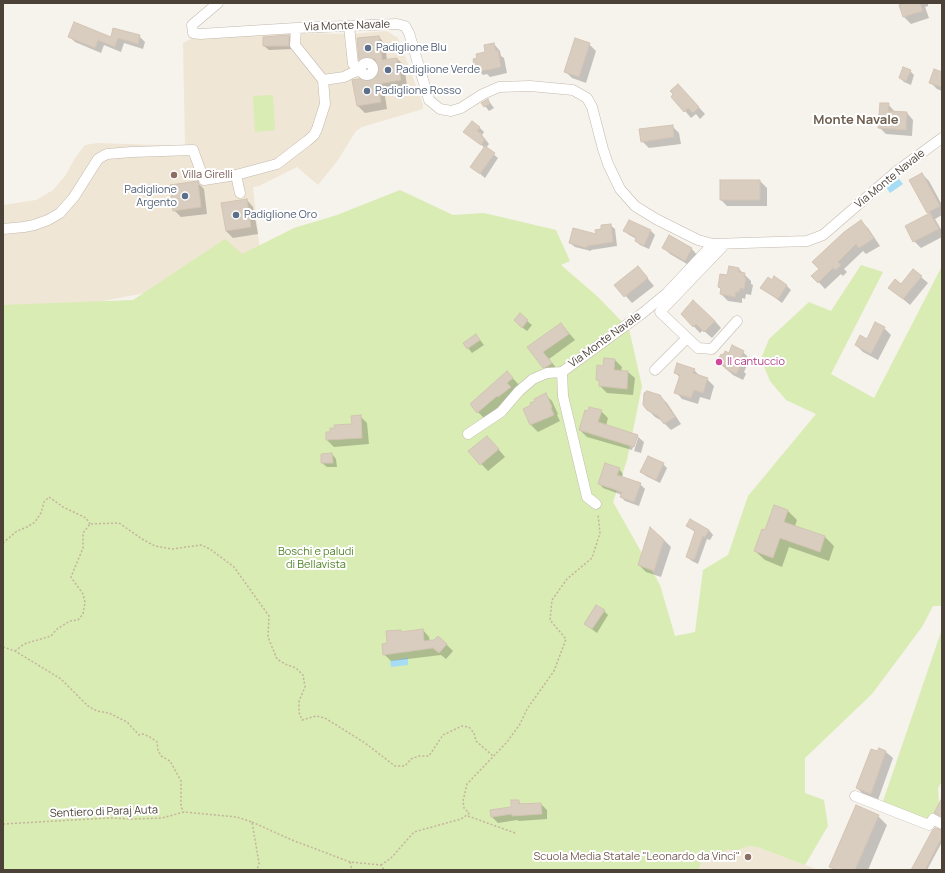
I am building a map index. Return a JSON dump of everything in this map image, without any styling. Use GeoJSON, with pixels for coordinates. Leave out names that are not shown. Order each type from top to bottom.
{"type":"FeatureCollection","features":[{"type":"Feature","properties":{"kind":"street","name":"Via Monte Navale"},"geometry":{"type":"LineString","coordinates":[[218,3],[192,25],[193,33],[200,34],[397,24],[405,26],[409,33],[429,100],[440,109],[451,111],[461,108],[483,94],[499,87],[530,86],[573,90],[587,98],[592,107],[608,164],[620,189],[625,195],[635,206],[656,219],[698,240],[713,244],[807,241],[823,235],[897,171],[942,138]]}},
{"type":"Feature","properties":{"kind":"street"},"geometry":{"type":"LineString","coordinates":[[323,80],[344,77],[352,72],[361,70],[353,64],[350,26]]}},
{"type":"Feature","properties":{"kind":"street"},"geometry":{"type":"LineString","coordinates":[[3,228],[34,225],[48,220],[60,213],[74,197],[98,160],[107,154],[193,150],[204,180],[236,175],[277,164],[314,135],[325,104],[323,80],[295,45],[296,28]]}},
{"type":"Feature","properties":{"kind":"street"},"geometry":{"type":"LineString","coordinates":[[236,175],[240,193]]}},
{"type":"Feature","properties":{"kind":"street","name":"Via Monte Navale"},"geometry":{"type":"LineString","coordinates":[[468,434],[501,412],[519,391],[533,379],[547,373],[562,372],[644,312],[667,293],[713,244]]}},
{"type":"Feature","properties":{"kind":"street"},"geometry":{"type":"LineString","coordinates":[[725,244],[660,312],[698,348],[712,348],[737,321]]}},
{"type":"Feature","properties":{"kind":"street"},"geometry":{"type":"LineString","coordinates":[[656,370],[687,338]]}},
{"type":"Feature","properties":{"kind":"street"},"geometry":{"type":"LineString","coordinates":[[562,372],[563,396],[587,497],[596,504]]}},
{"type":"Feature","properties":{"kind":"street"},"geometry":{"type":"LineString","coordinates":[[855,796],[930,825],[933,819],[942,824]]}},
{"type":"Feature","properties":{"kind":"path"},"geometry":{"type":"LineString","coordinates":[[3,543],[17,531],[35,522],[41,513],[44,502],[49,497],[63,507],[86,518],[90,524]]}},
{"type":"Feature","properties":{"kind":"path"},"geometry":{"type":"LineString","coordinates":[[515,833],[476,820],[467,815],[468,813],[464,808],[463,802],[467,784],[507,742],[520,724],[527,709],[554,671],[566,639],[550,620],[552,600],[567,579],[592,558],[600,533],[596,504]]}},
{"type":"Feature","properties":{"kind":"path"},"geometry":{"type":"LineString","coordinates":[[16,651],[29,642],[51,636],[57,629],[70,621],[78,620],[83,614],[85,602],[83,594],[71,577],[83,548],[83,533],[90,524],[119,522],[142,540],[156,546],[172,549],[201,545],[210,549],[234,567],[269,616],[268,637],[277,659],[296,668],[303,674],[305,687],[299,701],[299,712],[302,720],[316,716],[325,718],[365,742],[395,766],[405,766],[411,759],[419,756],[429,756],[443,735],[462,726],[469,727],[474,733],[476,741],[493,756]]}},
{"type":"Feature","properties":{"kind":"path"},"geometry":{"type":"LineString","coordinates":[[3,647],[16,651],[61,679],[88,706],[97,711],[109,713],[127,722],[139,735],[143,734],[157,742],[158,750],[161,756],[170,762],[181,782],[181,807],[184,812]]}},
{"type":"Feature","properties":{"kind":"path","name":"Sentiero di Paraj Auta"},"geometry":{"type":"LineString","coordinates":[[3,824],[108,818],[162,818],[184,812],[237,817],[350,862],[381,865]]}},
{"type":"Feature","properties":{"kind":"path"},"geometry":{"type":"LineString","coordinates":[[384,870],[381,865],[391,858],[414,832],[461,820],[467,815]]}},
{"type":"Feature","properties":{"kind":"path"},"geometry":{"type":"LineString","coordinates":[[252,822],[259,864],[257,870]]}},
{"type":"Feature","properties":{"kind":"path"},"geometry":{"type":"LineString","coordinates":[[350,862],[352,870]]}},
{"type":"Feature","properties":{"kind":"shaded area","name":"Villa Girelli"},"geometry":{"type":"Polygon","coordinates":[[[387,31],[398,38],[423,104],[423,109],[362,127],[356,131],[338,160],[318,185],[297,167],[259,186],[253,187],[264,289],[145,293],[40,313],[3,316],[3,205],[36,200],[53,190],[65,176],[75,158],[85,145],[98,143],[185,146],[183,43],[194,37],[292,33],[351,34],[387,31]]]}},
{"type":"Feature","properties":{"kind":"shaded area","name":"Scuola Media Statale \"Leonardo da Vinci\""},"geometry":{"type":"Polygon","coordinates":[[[749,846],[757,847],[819,870],[698,870],[701,861],[710,859],[728,849],[740,849],[749,846]]]}},
{"type":"Feature","properties":{"kind":"green space"},"geometry":{"type":"Polygon","coordinates":[[[273,95],[275,130],[255,132],[253,96],[273,95]]]}},
{"type":"Feature","properties":{"kind":"green space","name":"Boschi e paludi di Bellavista"},"geometry":{"type":"Polygon","coordinates":[[[400,190],[453,215],[484,213],[556,230],[570,261],[561,265],[598,297],[629,329],[642,386],[627,460],[613,502],[660,585],[675,636],[695,632],[703,570],[728,555],[748,496],[816,414],[786,400],[770,381],[761,359],[769,339],[809,302],[831,311],[861,265],[883,272],[831,374],[874,398],[942,266],[942,606],[933,606],[922,627],[872,694],[805,758],[805,793],[824,800],[828,826],[805,865],[757,847],[749,846],[740,849],[738,853],[728,849],[710,859],[702,861],[698,870],[3,870],[3,305],[133,300],[225,239],[242,254],[294,228],[337,215],[400,190]]]}},
{"type":"Feature","properties":{"kind":"green space"},"geometry":{"type":"Polygon","coordinates":[[[942,629],[942,781],[938,788],[939,803],[929,823],[882,804],[942,629]]]}},
{"type":"Feature","properties":{"kind":"water"},"geometry":{"type":"Polygon","coordinates":[[[899,179],[903,184],[890,193],[886,187],[899,179]]]}},
{"type":"Feature","properties":{"kind":"water"},"geometry":{"type":"Polygon","coordinates":[[[408,658],[408,665],[391,667],[390,661],[408,658]]]}},
{"type":"Feature","properties":{"kind":"building"},"geometry":{"type":"Polygon","coordinates":[[[905,3],[920,3],[923,11],[903,17],[899,5],[905,3]]]}},
{"type":"Feature","properties":{"kind":"building"},"geometry":{"type":"Polygon","coordinates":[[[74,22],[111,37],[113,28],[140,35],[138,44],[118,38],[115,47],[98,40],[95,48],[68,37],[74,22]]]}},
{"type":"Feature","properties":{"kind":"building"},"geometry":{"type":"Polygon","coordinates":[[[289,35],[289,46],[263,46],[263,37],[289,35]]]}},
{"type":"Feature","properties":{"kind":"building"},"geometry":{"type":"Polygon","coordinates":[[[379,36],[382,60],[397,58],[401,80],[378,84],[381,102],[357,106],[352,80],[378,76],[375,59],[359,60],[357,38],[379,36]]]}},
{"type":"Feature","properties":{"kind":"building"},"geometry":{"type":"Polygon","coordinates":[[[575,38],[590,43],[579,77],[564,72],[575,38]]]}},
{"type":"Feature","properties":{"kind":"building"},"geometry":{"type":"Polygon","coordinates":[[[494,43],[496,51],[498,50],[501,67],[482,71],[481,68],[475,69],[473,59],[477,58],[476,54],[485,52],[484,45],[494,43]]]}},
{"type":"Feature","properties":{"kind":"building"},"geometry":{"type":"Polygon","coordinates":[[[903,67],[911,70],[906,81],[899,78],[903,67]]]}},
{"type":"Feature","properties":{"kind":"building"},"geometry":{"type":"Polygon","coordinates":[[[934,69],[942,72],[942,87],[929,83],[934,69]]]}},
{"type":"Feature","properties":{"kind":"building"},"geometry":{"type":"Polygon","coordinates":[[[678,84],[699,107],[693,113],[688,108],[684,112],[671,97],[673,94],[670,91],[678,84]]]}},
{"type":"Feature","properties":{"kind":"building"},"geometry":{"type":"Polygon","coordinates":[[[488,99],[490,104],[484,107],[481,103],[488,99]]]}},
{"type":"Feature","properties":{"kind":"building"},"geometry":{"type":"Polygon","coordinates":[[[880,103],[889,103],[888,111],[907,112],[906,130],[878,128],[880,103]]]}},
{"type":"Feature","properties":{"kind":"building"},"geometry":{"type":"Polygon","coordinates":[[[472,121],[480,127],[477,131],[482,134],[481,136],[485,139],[481,145],[463,132],[472,121]]]}},
{"type":"Feature","properties":{"kind":"building"},"geometry":{"type":"Polygon","coordinates":[[[673,125],[674,137],[641,142],[639,129],[673,125]]]}},
{"type":"Feature","properties":{"kind":"building"},"geometry":{"type":"Polygon","coordinates":[[[485,146],[495,153],[480,174],[470,167],[485,146]]]}},
{"type":"Feature","properties":{"kind":"building"},"geometry":{"type":"Polygon","coordinates":[[[922,173],[940,206],[927,213],[909,180],[922,173]]]}},
{"type":"Feature","properties":{"kind":"building"},"geometry":{"type":"Polygon","coordinates":[[[720,180],[760,180],[760,200],[720,200],[720,180]]]}},
{"type":"Feature","properties":{"kind":"building","name":"Padiglione Argento"},"geometry":{"type":"Polygon","coordinates":[[[198,181],[201,207],[173,211],[170,185],[198,181]]]}},
{"type":"Feature","properties":{"kind":"building","name":"Padiglione Oro"},"geometry":{"type":"Polygon","coordinates":[[[247,199],[251,227],[226,231],[221,203],[247,199]]]}},
{"type":"Feature","properties":{"kind":"building"},"geometry":{"type":"Polygon","coordinates":[[[930,213],[939,229],[913,242],[905,226],[930,213]]]}},
{"type":"Feature","properties":{"kind":"building"},"geometry":{"type":"Polygon","coordinates":[[[629,220],[651,230],[644,246],[635,241],[636,237],[623,231],[629,220]]]}},
{"type":"Feature","properties":{"kind":"building"},"geometry":{"type":"Polygon","coordinates":[[[861,220],[874,238],[859,248],[856,244],[838,262],[841,265],[836,270],[833,268],[818,283],[811,276],[819,269],[812,262],[844,232],[861,220]]]}},
{"type":"Feature","properties":{"kind":"building"},"geometry":{"type":"Polygon","coordinates":[[[611,224],[613,242],[587,246],[587,248],[569,243],[573,228],[596,234],[595,230],[601,229],[601,225],[611,224]]]}},
{"type":"Feature","properties":{"kind":"building"},"geometry":{"type":"Polygon","coordinates":[[[669,235],[692,248],[685,261],[662,248],[669,235]]]}},
{"type":"Feature","properties":{"kind":"building"},"geometry":{"type":"Polygon","coordinates":[[[638,266],[648,278],[624,297],[614,285],[638,266]]]}},
{"type":"Feature","properties":{"kind":"building"},"geometry":{"type":"Polygon","coordinates":[[[729,266],[739,268],[739,272],[745,273],[744,277],[746,278],[744,289],[740,288],[739,292],[736,292],[735,297],[720,294],[721,288],[718,287],[720,274],[727,275],[729,266]]]}},
{"type":"Feature","properties":{"kind":"building"},"geometry":{"type":"Polygon","coordinates":[[[913,269],[922,276],[903,299],[888,288],[895,279],[901,284],[913,269]]]}},
{"type":"Feature","properties":{"kind":"building"},"geometry":{"type":"Polygon","coordinates":[[[774,276],[787,285],[778,299],[760,288],[768,277],[772,280],[774,276]]]}},
{"type":"Feature","properties":{"kind":"building"},"geometry":{"type":"Polygon","coordinates":[[[693,300],[715,321],[704,332],[696,324],[693,327],[681,314],[693,300]]]}},
{"type":"Feature","properties":{"kind":"building"},"geometry":{"type":"Polygon","coordinates":[[[520,313],[528,320],[522,328],[514,320],[520,313]]]}},
{"type":"Feature","properties":{"kind":"building"},"geometry":{"type":"Polygon","coordinates":[[[875,322],[885,327],[871,354],[855,345],[860,335],[867,339],[875,322]]]}},
{"type":"Feature","properties":{"kind":"building"},"geometry":{"type":"Polygon","coordinates":[[[561,323],[569,334],[543,352],[552,363],[543,368],[527,347],[561,323]]]}},
{"type":"Feature","properties":{"kind":"building"},"geometry":{"type":"Polygon","coordinates":[[[476,334],[480,340],[467,349],[463,343],[476,334]]]}},
{"type":"Feature","properties":{"kind":"building"},"geometry":{"type":"Polygon","coordinates":[[[732,345],[744,351],[737,366],[740,367],[736,374],[725,368],[726,366],[717,362],[721,354],[723,355],[725,351],[729,353],[732,345]]]}},
{"type":"Feature","properties":{"kind":"building"},"geometry":{"type":"Polygon","coordinates":[[[604,358],[615,359],[614,370],[628,371],[627,389],[599,386],[599,380],[596,380],[597,365],[603,366],[604,358]]]}},
{"type":"Feature","properties":{"kind":"building"},"geometry":{"type":"Polygon","coordinates":[[[677,363],[695,369],[693,373],[708,378],[703,393],[694,390],[691,398],[674,393],[680,375],[674,373],[677,363]]]}},
{"type":"Feature","properties":{"kind":"building"},"geometry":{"type":"Polygon","coordinates":[[[507,371],[513,378],[507,383],[511,387],[498,397],[497,396],[477,413],[470,404],[507,371]]]}},
{"type":"Feature","properties":{"kind":"building"},"geometry":{"type":"Polygon","coordinates":[[[647,391],[660,395],[675,417],[664,424],[658,416],[647,410],[643,405],[644,393],[647,391]]]}},
{"type":"Feature","properties":{"kind":"building"},"geometry":{"type":"Polygon","coordinates":[[[546,393],[554,415],[530,425],[523,409],[531,405],[530,403],[535,401],[534,399],[546,393]]]}},
{"type":"Feature","properties":{"kind":"building"},"geometry":{"type":"Polygon","coordinates":[[[589,407],[602,410],[598,422],[638,435],[634,447],[579,430],[585,410],[588,411],[589,407]]]}},
{"type":"Feature","properties":{"kind":"building"},"geometry":{"type":"Polygon","coordinates":[[[361,415],[362,438],[326,440],[326,432],[330,432],[330,428],[335,428],[334,425],[352,424],[351,416],[361,415]]]}},
{"type":"Feature","properties":{"kind":"building"},"geometry":{"type":"Polygon","coordinates":[[[487,436],[499,449],[480,465],[468,451],[487,436]]]}},
{"type":"Feature","properties":{"kind":"building"},"geometry":{"type":"Polygon","coordinates":[[[332,453],[333,463],[321,463],[321,454],[332,453]]]}},
{"type":"Feature","properties":{"kind":"building"},"geometry":{"type":"Polygon","coordinates":[[[648,456],[664,463],[656,480],[640,472],[648,456]]]}},
{"type":"Feature","properties":{"kind":"building"},"geometry":{"type":"Polygon","coordinates":[[[605,463],[620,468],[617,475],[641,483],[634,502],[620,497],[622,492],[598,484],[605,463]]]}},
{"type":"Feature","properties":{"kind":"building"},"geometry":{"type":"Polygon","coordinates":[[[774,505],[788,510],[784,522],[825,536],[820,552],[780,538],[773,558],[754,551],[762,529],[765,530],[774,505]]]}},
{"type":"Feature","properties":{"kind":"building"},"geometry":{"type":"Polygon","coordinates":[[[690,519],[709,530],[705,537],[703,536],[694,560],[686,557],[695,531],[686,526],[690,519]]]}},
{"type":"Feature","properties":{"kind":"building"},"geometry":{"type":"Polygon","coordinates":[[[650,527],[664,540],[654,571],[638,565],[650,527]]]}},
{"type":"Feature","properties":{"kind":"building"},"geometry":{"type":"Polygon","coordinates":[[[596,605],[605,610],[592,629],[584,624],[596,605]]]}},
{"type":"Feature","properties":{"kind":"building"},"geometry":{"type":"Polygon","coordinates":[[[423,629],[424,641],[434,640],[438,636],[447,644],[439,653],[433,648],[383,655],[382,644],[387,643],[386,631],[401,630],[401,632],[423,629]]]}},
{"type":"Feature","properties":{"kind":"building"},"geometry":{"type":"Polygon","coordinates":[[[879,748],[886,751],[871,794],[856,788],[871,749],[877,751],[879,748]]]}},
{"type":"Feature","properties":{"kind":"building"},"geometry":{"type":"Polygon","coordinates":[[[942,798],[942,817],[934,813],[942,798]]]}},
{"type":"Feature","properties":{"kind":"building"},"geometry":{"type":"Polygon","coordinates":[[[511,800],[519,800],[519,804],[541,803],[542,814],[512,816],[512,814],[491,817],[490,810],[511,807],[511,800]]]}},
{"type":"Feature","properties":{"kind":"building"},"geometry":{"type":"Polygon","coordinates":[[[856,805],[879,815],[855,870],[837,870],[829,867],[856,805]]]}},
{"type":"Feature","properties":{"kind":"building"},"geometry":{"type":"Polygon","coordinates":[[[935,828],[942,830],[942,837],[925,870],[911,870],[932,831],[935,828]]]}},
{"type":"Feature","properties":{"kind":"place","name":"Padiglione Blu"},"geometry":{"type":"Point","coordinates":[368,48]}},
{"type":"Feature","properties":{"kind":"place","name":"Padiglione Verde"},"geometry":{"type":"Point","coordinates":[388,70]}},
{"type":"Feature","properties":{"kind":"place","name":"Padiglione Rosso"},"geometry":{"type":"Point","coordinates":[367,91]}},
{"type":"Feature","properties":{"kind":"place","name":"Villa Girelli"},"geometry":{"type":"Point","coordinates":[174,175]}},
{"type":"Feature","properties":{"kind":"place","name":"Padiglione Argento"},"geometry":{"type":"Point","coordinates":[185,196]}},
{"type":"Feature","properties":{"kind":"place","name":"Padiglione Oro"},"geometry":{"type":"Point","coordinates":[236,215]}},
{"type":"Feature","properties":{"kind":"place","name":"Il cantuccio"},"geometry":{"type":"Point","coordinates":[719,362]}},
{"type":"Feature","properties":{"kind":"place","name":"Scuola Media Statale \"Leonardo da Vinci\""},"geometry":{"type":"Point","coordinates":[748,857]}},
{"type":"Feature","properties":{"kind":"district","name":"Monte Navale"},"geometry":{"type":"Point","coordinates":[856,120]}}]}
